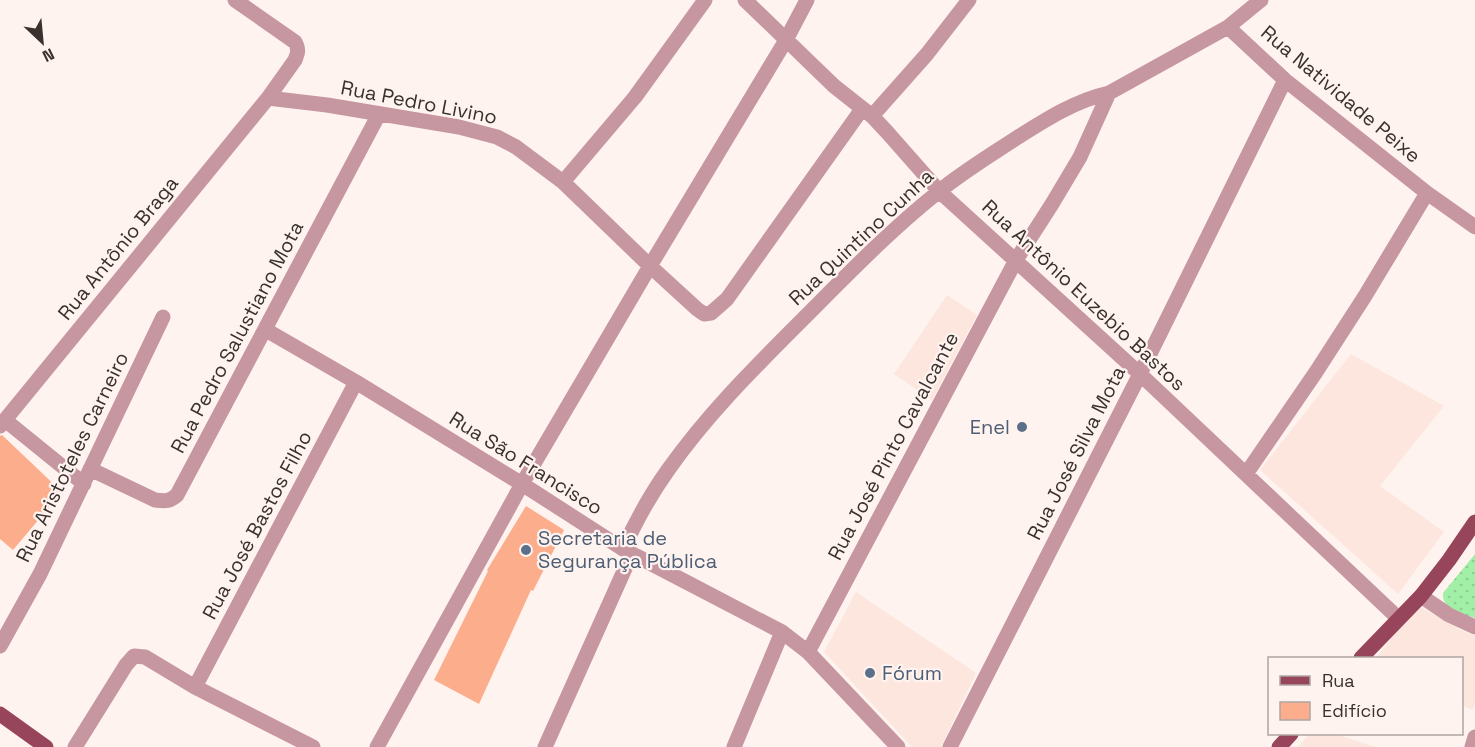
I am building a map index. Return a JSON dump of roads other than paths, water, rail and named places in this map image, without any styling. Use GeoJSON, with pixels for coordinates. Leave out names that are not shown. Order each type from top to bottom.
{"type":"FeatureCollection","features":[{"type":"Feature","properties":{"kind":"main road"},"geometry":{"type":"LineString","coordinates":[[1361,657],[1420,596],[1449,560],[1475,522]]}},
{"type":"Feature","properties":{"kind":"main road"},"geometry":{"type":"LineString","coordinates":[[0,714],[46,747]]}},
{"type":"Feature","properties":{"kind":"main road"},"geometry":{"type":"LineString","coordinates":[[1279,747],[1290,735]]}},
{"type":"Feature","properties":{"kind":"street","name":"Rua Antônio Braga"},"geometry":{"type":"LineString","coordinates":[[2,423],[268,98],[295,60],[298,47],[295,42],[235,0]]}},
{"type":"Feature","properties":{"kind":"street"},"geometry":{"type":"LineString","coordinates":[[563,182],[635,97],[705,0]]}},
{"type":"Feature","properties":{"kind":"street","name":"Rua Antônio Euzebio Bastos"},"geometry":{"type":"LineString","coordinates":[[745,0],[834,86],[887,132],[939,191],[1140,374],[1398,618]]}},
{"type":"Feature","properties":{"kind":"street"},"geometry":{"type":"LineString","coordinates":[[377,747],[522,484],[786,40],[807,0]]}},
{"type":"Feature","properties":{"kind":"street"},"geometry":{"type":"LineString","coordinates":[[867,113],[927,54],[969,0]]}},
{"type":"Feature","properties":{"kind":"street","name":"Rua Quintino Cunha"},"geometry":{"type":"LineString","coordinates":[[545,747],[643,508],[667,471],[716,408],[864,257],[939,191],[1002,147],[1068,107],[1109,93],[1228,27],[1261,0]]}},
{"type":"Feature","properties":{"kind":"street","name":"Rua Natividade Peixe"},"geometry":{"type":"LineString","coordinates":[[1228,27],[1285,80],[1427,193],[1475,227]]}},
{"type":"Feature","properties":{"kind":"street","name":"Rua José Silva Mota"},"geometry":{"type":"LineString","coordinates":[[950,747],[1140,374],[1285,80]]}},
{"type":"Feature","properties":{"kind":"street","name":"Rua José Pinto Cavalcante"},"geometry":{"type":"LineString","coordinates":[[808,652],[1016,260],[1080,157],[1109,93]]}},
{"type":"Feature","properties":{"kind":"street","name":"Rua Pedro Livino"},"geometry":{"type":"LineString","coordinates":[[268,98],[459,126],[497,137],[516,147],[563,182],[650,266],[704,314],[711,314],[727,299],[867,113]]}},
{"type":"Feature","properties":{"kind":"street","name":"Rua Pedro Salustiano Mota"},"geometry":{"type":"LineString","coordinates":[[90,470],[155,500],[166,502],[177,495],[379,114]]}},
{"type":"Feature","properties":{"kind":"street"},"geometry":{"type":"LineString","coordinates":[[1245,474],[1322,363],[1427,193]]}},
{"type":"Feature","properties":{"kind":"street","name":"Rua Aristoteles Carneiro"},"geometry":{"type":"LineString","coordinates":[[0,646],[40,574],[163,316]]}},
{"type":"Feature","properties":{"kind":"street","name":"Rua São Francisco"},"geometry":{"type":"LineString","coordinates":[[266,330],[356,382],[627,551],[782,632],[808,652],[898,747]]}},
{"type":"Feature","properties":{"kind":"street","name":"Rua José Bastos Filho"},"geometry":{"type":"LineString","coordinates":[[195,687],[356,382]]}},
{"type":"Feature","properties":{"kind":"street"},"geometry":{"type":"LineString","coordinates":[[2,423],[84,484]]}},
{"type":"Feature","properties":{"kind":"street"},"geometry":{"type":"LineString","coordinates":[[1420,596],[1449,615],[1475,627]]}},
{"type":"Feature","properties":{"kind":"street"},"geometry":{"type":"LineString","coordinates":[[734,747],[782,632]]}},
{"type":"Feature","properties":{"kind":"street"},"geometry":{"type":"LineString","coordinates":[[75,747],[126,665],[134,656],[146,657],[195,687],[313,747]]}},
{"type":"Feature","properties":{"kind":"street"},"geometry":{"type":"LineString","coordinates":[[1472,747],[1475,737]]}},
{"type":"Feature","properties":{"kind":"place","name":"Enel"},"geometry":{"type":"Point","coordinates":[1022,427]}},
{"type":"Feature","properties":{"kind":"place","name":"Secretaria de Segurança Pública"},"geometry":{"type":"Point","coordinates":[526,550]}},
{"type":"Feature","properties":{"kind":"place","name":"Fórum"},"geometry":{"type":"Point","coordinates":[870,673]}}]}
